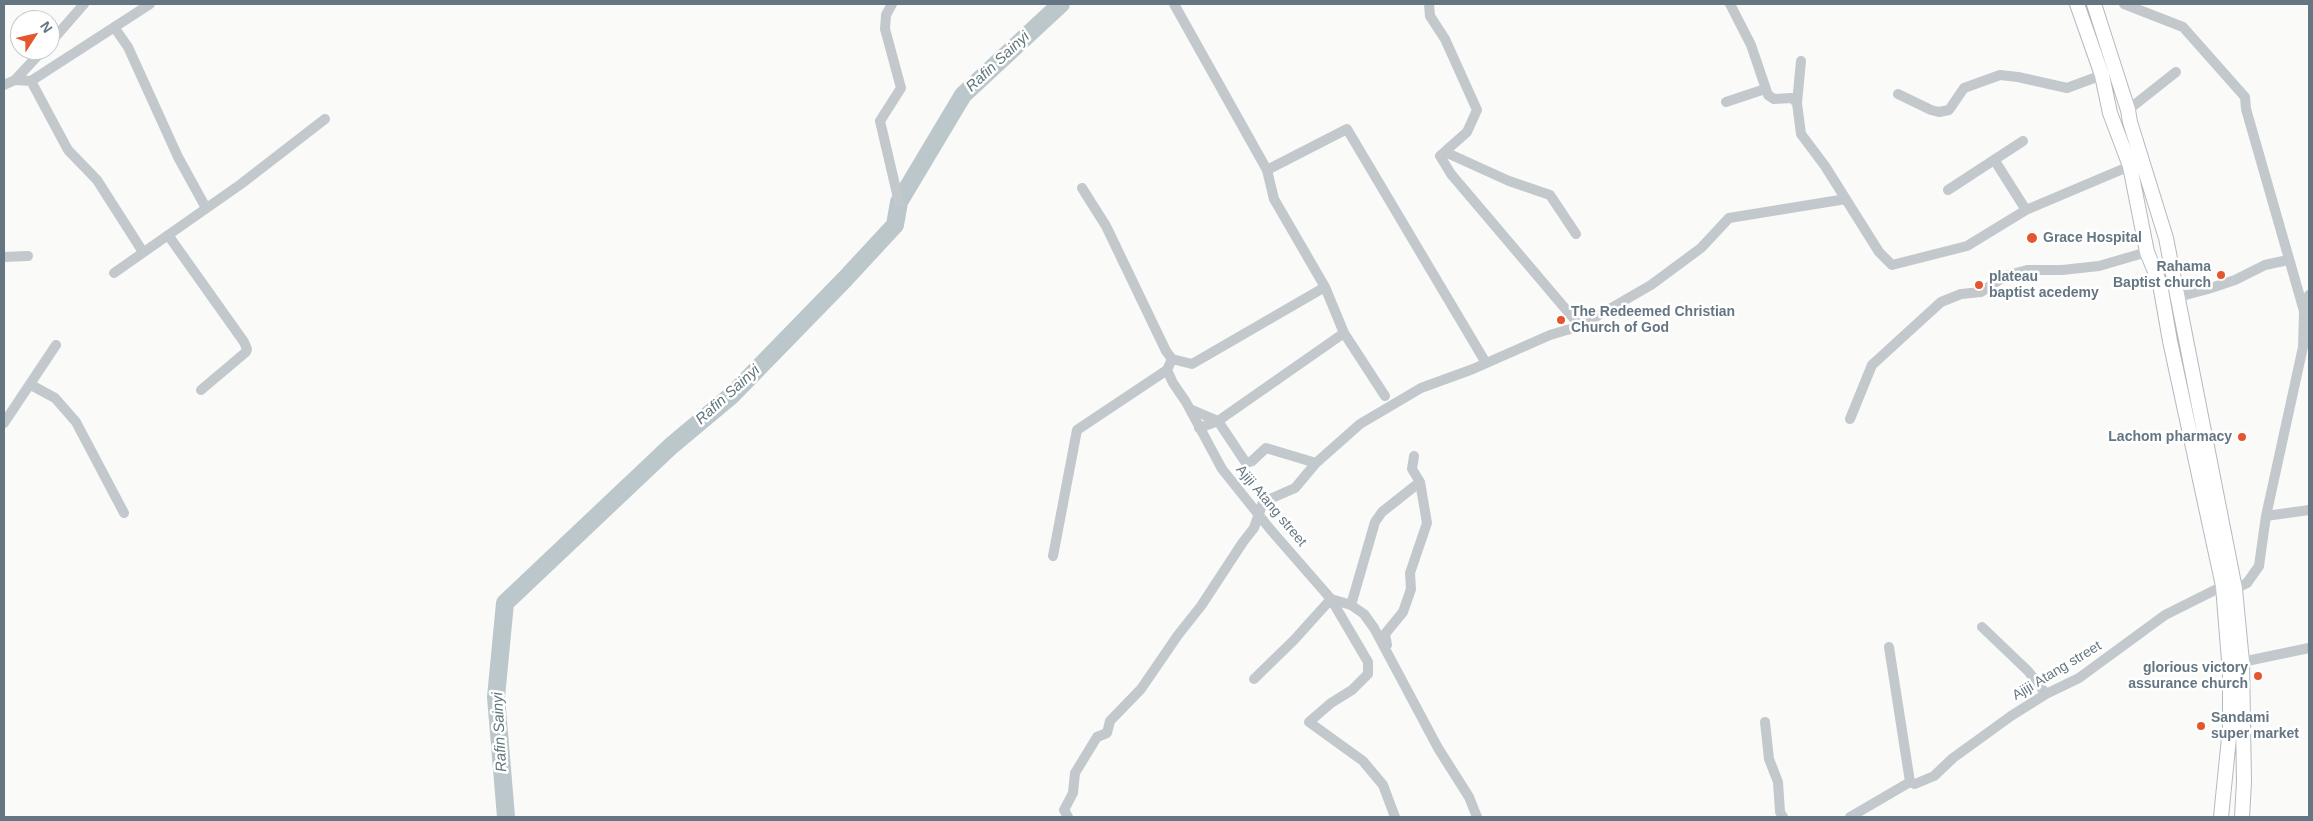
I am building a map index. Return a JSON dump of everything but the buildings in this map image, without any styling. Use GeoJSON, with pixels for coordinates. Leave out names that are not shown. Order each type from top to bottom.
{"type":"FeatureCollection","features":[{"type":"Feature","properties":{"kind":"main road"},"geometry":{"type":"LineString","coordinates":[[2077,4],[2102,75],[2110,112],[2130,166],[2147,252],[2160,284],[2170,340],[2229,588],[2230,728],[2221,817]]}},
{"type":"Feature","properties":{"kind":"main road"},"geometry":{"type":"LineString","coordinates":[[2094,4],[2166,238],[2178,297],[2242,662],[2244,782],[2242,817]]}},
{"type":"Feature","properties":{"kind":"street"},"geometry":{"type":"LineString","coordinates":[[60,32],[84,4]]}},
{"type":"Feature","properties":{"kind":"street"},"geometry":{"type":"LineString","coordinates":[[15,80],[31,80],[150,4]]}},
{"type":"Feature","properties":{"kind":"street"},"geometry":{"type":"LineString","coordinates":[[892,4],[886,15],[885,29],[901,88],[880,121],[899,202]]}},
{"type":"Feature","properties":{"kind":"street"},"geometry":{"type":"LineString","coordinates":[[1174,4],[1267,170],[1274,199],[1324,287],[1344,333],[1385,396]]}},
{"type":"Feature","properties":{"kind":"street"},"geometry":{"type":"LineString","coordinates":[[1429,4],[1430,16],[1445,39],[1477,110],[1467,132],[1440,156],[1451,174],[1580,326]]}},
{"type":"Feature","properties":{"kind":"street"},"geometry":{"type":"LineString","coordinates":[[1730,4],[1751,45],[1765,89],[1774,99],[1792,98],[1797,103]]}},
{"type":"Feature","properties":{"kind":"street"},"geometry":{"type":"LineString","coordinates":[[2124,4],[2183,27],[2245,97],[2246,109],[2304,312]]}},
{"type":"Feature","properties":{"kind":"street"},"geometry":{"type":"LineString","coordinates":[[114,27],[128,47],[178,157],[206,208]]}},
{"type":"Feature","properties":{"kind":"street"},"geometry":{"type":"LineString","coordinates":[[4,85],[15,80],[34,60]]}},
{"type":"Feature","properties":{"kind":"street"},"geometry":{"type":"LineString","coordinates":[[1801,61],[1797,103],[1800,134],[1816,153],[1879,252],[1892,265],[1967,246],[2026,210],[2130,166]]}},
{"type":"Feature","properties":{"kind":"street"},"geometry":{"type":"LineString","coordinates":[[2128,110],[2176,72]]}},
{"type":"Feature","properties":{"kind":"street"},"geometry":{"type":"LineString","coordinates":[[1898,94],[1939,112],[1949,110],[1964,88],[2000,75],[2067,88],[2102,75]]}},
{"type":"Feature","properties":{"kind":"street"},"geometry":{"type":"LineString","coordinates":[[31,80],[68,150],[97,180],[143,252]]}},
{"type":"Feature","properties":{"kind":"street"},"geometry":{"type":"LineString","coordinates":[[1726,102],[1765,89]]}},
{"type":"Feature","properties":{"kind":"street"},"geometry":{"type":"LineString","coordinates":[[114,273],[206,208],[325,119]]}},
{"type":"Feature","properties":{"kind":"street"},"geometry":{"type":"LineString","coordinates":[[1267,170],[1347,129],[1486,363]]}},
{"type":"Feature","properties":{"kind":"street"},"geometry":{"type":"LineString","coordinates":[[1948,190],[2023,141]]}},
{"type":"Feature","properties":{"kind":"street"},"geometry":{"type":"LineString","coordinates":[[1445,152],[1509,181],[1550,195],[1576,234]]}},
{"type":"Feature","properties":{"kind":"street"},"geometry":{"type":"LineString","coordinates":[[1995,161],[2026,210]]}},
{"type":"Feature","properties":{"kind":"street"},"geometry":{"type":"LineString","coordinates":[[1082,188],[1106,226],[1166,352],[1172,360],[1192,364],[1324,287]]}},
{"type":"Feature","properties":{"kind":"street"},"geometry":{"type":"LineString","coordinates":[[1068,817],[1064,810],[1073,793],[1075,772],[1097,737],[1107,732],[1110,721],[1141,689],[1254,528],[1263,502],[1295,488],[1316,463],[1360,424],[1421,388],[1486,363],[1550,335],[1580,326],[1651,285],[1701,248],[1729,218],[1846,199]]}},
{"type":"Feature","properties":{"kind":"street"},"geometry":{"type":"LineString","coordinates":[[168,234],[247,349],[246,352],[200,390]]}},
{"type":"Feature","properties":{"kind":"street"},"geometry":{"type":"LineString","coordinates":[[1850,419],[1872,365],[1941,302],[1961,294],[1981,292],[2005,276],[2027,270],[2062,270],[2099,266],[2147,252]]}},
{"type":"Feature","properties":{"kind":"street"},"geometry":{"type":"LineString","coordinates":[[4,256],[28,256]]}},
{"type":"Feature","properties":{"kind":"street"},"geometry":{"type":"LineString","coordinates":[[2178,297],[2235,280],[2265,265],[2288,260]]}},
{"type":"Feature","properties":{"kind":"street"},"geometry":{"type":"LineString","coordinates":[[2304,312],[2309,295]]}},
{"type":"Feature","properties":{"kind":"street","name":"Ajiji Atang street"},"geometry":{"type":"LineString","coordinates":[[1850,817],[1910,782],[1915,784],[1934,776],[1953,758],[2011,716],[2046,694],[2079,678],[2165,615],[2229,588],[2247,583],[2259,566],[2266,516],[2303,346],[2304,312]]}},
{"type":"Feature","properties":{"kind":"street"},"geometry":{"type":"LineString","coordinates":[[1199,428],[1218,421],[1344,333]]}},
{"type":"Feature","properties":{"kind":"street"},"geometry":{"type":"LineString","coordinates":[[4,423],[56,345]]}},
{"type":"Feature","properties":{"kind":"street"},"geometry":{"type":"LineString","coordinates":[[1054,556],[1077,430],[1167,370],[1172,360]]}},
{"type":"Feature","properties":{"kind":"street","name":"Ajiji Atang street"},"geometry":{"type":"LineString","coordinates":[[1167,370],[1222,469],[1260,514],[1270,529],[1331,598],[1351,606],[1364,614],[1374,628],[1438,748],[1469,797],[1477,817]]}},
{"type":"Feature","properties":{"kind":"street"},"geometry":{"type":"LineString","coordinates":[[31,385],[55,398],[76,422],[124,513]]}},
{"type":"Feature","properties":{"kind":"street"},"geometry":{"type":"LineString","coordinates":[[1190,409],[1218,421],[1246,463],[1252,462],[1266,448],[1316,463]]}},
{"type":"Feature","properties":{"kind":"street"},"geometry":{"type":"LineString","coordinates":[[1390,659],[1385,634],[1403,612],[1411,589],[1410,573],[1426,523],[1420,482],[1412,469],[1414,456]]}},
{"type":"Feature","properties":{"kind":"street"},"geometry":{"type":"LineString","coordinates":[[1351,606],[1375,522],[1382,512],[1420,482]]}},
{"type":"Feature","properties":{"kind":"street"},"geometry":{"type":"LineString","coordinates":[[2266,516],[2309,510]]}},
{"type":"Feature","properties":{"kind":"street"},"geometry":{"type":"LineString","coordinates":[[1254,679],[1294,640],[1331,598],[1368,662],[1368,674],[1352,690],[1331,703],[1309,722],[1363,761],[1383,785],[1396,817]]}},
{"type":"Feature","properties":{"kind":"street"},"geometry":{"type":"LineString","coordinates":[[1982,627],[2028,670],[2046,694]]}},
{"type":"Feature","properties":{"kind":"street"},"geometry":{"type":"LineString","coordinates":[[1889,646],[1910,782]]}},
{"type":"Feature","properties":{"kind":"street"},"geometry":{"type":"LineString","coordinates":[[2242,662],[2309,648]]}},
{"type":"Feature","properties":{"kind":"street"},"geometry":{"type":"LineString","coordinates":[[1765,722],[1770,759],[1778,782],[1780,812],[1783,817]]}},
{"type":"Feature","properties":{"kind":"waterway","name":"Rafin Sainyi"},"geometry":{"type":"LineString","coordinates":[[506,817],[496,697],[505,603],[671,446],[732,395],[845,279],[895,225],[899,202],[963,95],[1061,4]]}},
{"type":"Feature","properties":{"kind":"place","name":"Grace Hospital"},"geometry":{"type":"Point","coordinates":[2032,238]}},
{"type":"Feature","properties":{"kind":"place","name":"Rahama Baptist church"},"geometry":{"type":"Point","coordinates":[2221,275]}},
{"type":"Feature","properties":{"kind":"place","name":"plateau baptist acedemy"},"geometry":{"type":"Point","coordinates":[1979,285]}},
{"type":"Feature","properties":{"kind":"place","name":"The Redeemed Christian Church of God"},"geometry":{"type":"Point","coordinates":[1561,320]}},
{"type":"Feature","properties":{"kind":"place","name":"Lachom pharmacy"},"geometry":{"type":"Point","coordinates":[2242,437]}},
{"type":"Feature","properties":{"kind":"place","name":"glorious victory assurance church"},"geometry":{"type":"Point","coordinates":[2258,676]}},
{"type":"Feature","properties":{"kind":"place","name":"Sandami super market"},"geometry":{"type":"Point","coordinates":[2201,726]}}]}
